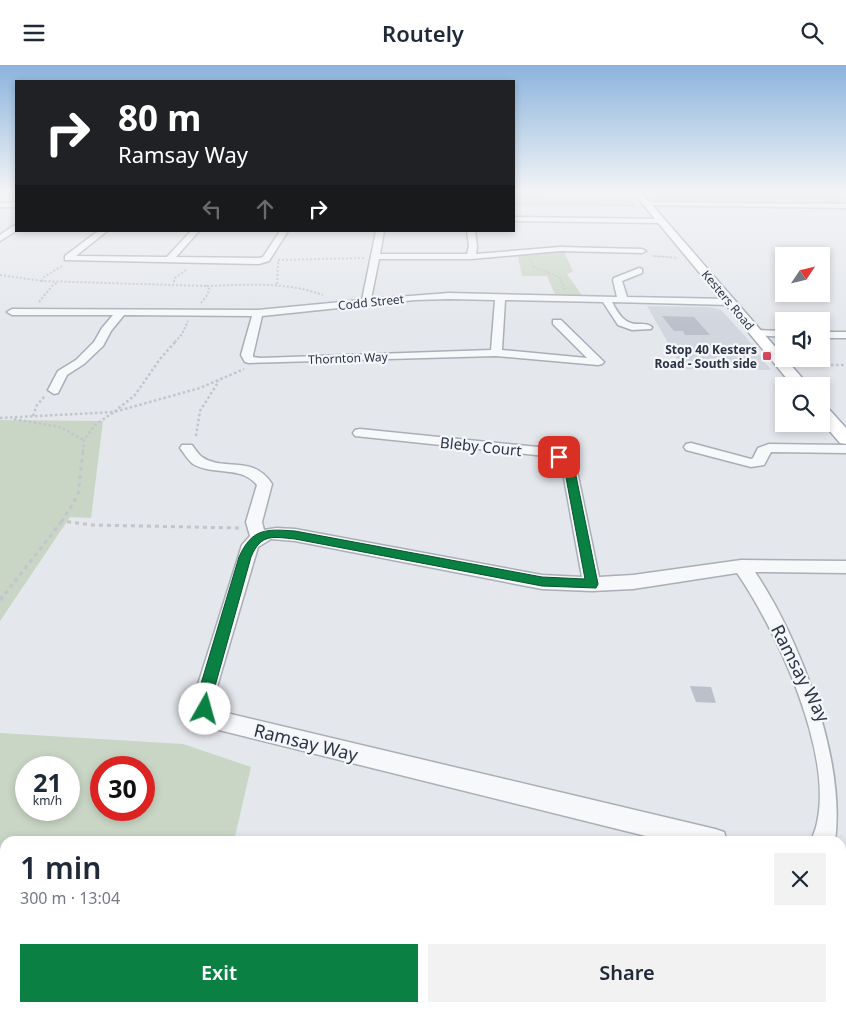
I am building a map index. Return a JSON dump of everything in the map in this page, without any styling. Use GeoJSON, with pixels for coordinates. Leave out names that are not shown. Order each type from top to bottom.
{"type":"FeatureCollection","features":[{"type":"Feature","properties":{"kind":"main road","name":"Kesters Road"},"geometry":{"type":"LineString","coordinates":[[674,235],[775,356]]}},
{"type":"Feature","properties":{"kind":"main road","name":"Kesters Road"},"geometry":{"type":"LineString","coordinates":[[785,367],[793,377]]}},
{"type":"Feature","properties":{"kind":"main road"},"geometry":{"type":"LineString","coordinates":[[830,420],[846,439]]}},
{"type":"Feature","properties":{"kind":"street"},"geometry":{"type":"LineString","coordinates":[[98,235],[68,258],[259,261],[266,259],[281,235]]}},
{"type":"Feature","properties":{"kind":"street"},"geometry":{"type":"LineString","coordinates":[[169,259],[190,235]]}},
{"type":"Feature","properties":{"kind":"street"},"geometry":{"type":"LineString","coordinates":[[366,302],[371,257],[379,235]]}},
{"type":"Feature","properties":{"kind":"street"},"geometry":{"type":"LineString","coordinates":[[471,257],[473,247],[472,235]]}},
{"type":"Feature","properties":{"kind":"street"},"geometry":{"type":"LineString","coordinates":[[371,257],[471,257],[560,249],[640,251]]}},
{"type":"Feature","properties":{"kind":"street"},"geometry":{"type":"LineString","coordinates":[[623,301],[617,279],[639,271]]}},
{"type":"Feature","properties":{"kind":"street","name":"Codd Street"},"geometry":{"type":"LineString","coordinates":[[1,313],[11,309],[12,312],[258,313],[449,296],[607,301],[730,302]]}},
{"type":"Feature","properties":{"kind":"street"},"geometry":{"type":"LineString","coordinates":[[496,353],[500,297]]}},
{"type":"Feature","properties":{"kind":"street"},"geometry":{"type":"LineString","coordinates":[[607,301],[615,319],[625,326],[634,329],[647,327]]}},
{"type":"Feature","properties":{"kind":"street"},"geometry":{"type":"LineString","coordinates":[[51,391],[62,373],[80,362],[99,344],[106,330],[120,313]]}},
{"type":"Feature","properties":{"kind":"street","name":"Thornton Way"},"geometry":{"type":"LineString","coordinates":[[258,313],[247,355],[249,360],[496,353],[598,361],[557,322]]}},
{"type":"Feature","properties":{"kind":"street"},"geometry":{"type":"LineString","coordinates":[[756,333],[775,334]]}},
{"type":"Feature","properties":{"kind":"street"},"geometry":{"type":"LineString","coordinates":[[830,335],[846,335]]}},
{"type":"Feature","properties":{"kind":"street","name":"Bleby Court"},"geometry":{"type":"LineString","coordinates":[[360,433],[548,453],[559,457],[569,466],[592,584]]}},
{"type":"Feature","properties":{"kind":"street"},"geometry":{"type":"LineString","coordinates":[[191,442],[199,461],[213,466],[242,469],[261,477],[266,484],[254,522],[258,537],[274,533],[295,535],[542,582],[592,584],[633,582],[741,566],[846,567]]}},
{"type":"Feature","properties":{"kind":"street"},"geometry":{"type":"LineString","coordinates":[[691,447],[751,463],[759,462],[763,451],[769,448],[846,449]]}},
{"type":"Feature","properties":{"kind":"street","name":"Ramsay Way"},"geometry":{"type":"LineString","coordinates":[[258,537],[250,545],[245,557],[204,697],[205,709],[211,719],[694,836]]}},
{"type":"Feature","properties":{"kind":"street","name":"Ramsay Way"},"geometry":{"type":"LineString","coordinates":[[741,566],[757,587],[829,728],[840,763],[844,802],[839,821],[827,836]]}},
{"type":"Feature","properties":{"kind":"path"},"geometry":{"type":"LineString","coordinates":[[640,251],[644,255],[679,258]]}},
{"type":"Feature","properties":{"kind":"path"},"geometry":{"type":"LineString","coordinates":[[527,252],[534,267],[559,277],[569,299]]}},
{"type":"Feature","properties":{"kind":"path"},"geometry":{"type":"LineString","coordinates":[[273,260],[371,257]]}},
{"type":"Feature","properties":{"kind":"path"},"geometry":{"type":"LineString","coordinates":[[278,260],[278,284]]}},
{"type":"Feature","properties":{"kind":"path"},"geometry":{"type":"LineString","coordinates":[[42,281],[44,277],[63,265]]}},
{"type":"Feature","properties":{"kind":"path"},"geometry":{"type":"LineString","coordinates":[[173,285],[175,279],[190,266]]}},
{"type":"Feature","properties":{"kind":"path"},"geometry":{"type":"LineString","coordinates":[[0,275],[42,281],[173,285],[278,284],[308,290],[328,297]]}},
{"type":"Feature","properties":{"kind":"path"},"geometry":{"type":"LineString","coordinates":[[37,303],[43,298],[47,289],[61,281]]}},
{"type":"Feature","properties":{"kind":"path"},"geometry":{"type":"LineString","coordinates":[[198,305],[208,294],[207,285]]}},
{"type":"Feature","properties":{"kind":"path"},"geometry":{"type":"LineString","coordinates":[[0,600],[62,521],[78,495],[84,440],[95,425],[135,395],[160,359],[182,334],[190,317]]}},
{"type":"Feature","properties":{"kind":"path"},"geometry":{"type":"LineString","coordinates":[[830,365],[846,365]]}},
{"type":"Feature","properties":{"kind":"path"},"geometry":{"type":"LineString","coordinates":[[0,418],[114,412],[165,399],[219,381],[248,366]]}},
{"type":"Feature","properties":{"kind":"path"},"geometry":{"type":"LineString","coordinates":[[191,442],[200,411],[219,381]]}},
{"type":"Feature","properties":{"kind":"path"},"geometry":{"type":"LineString","coordinates":[[33,417],[37,405],[51,391]]}},
{"type":"Feature","properties":{"kind":"path"},"geometry":{"type":"LineString","coordinates":[[7,418],[50,424],[76,433],[84,440]]}},
{"type":"Feature","properties":{"kind":"path"},"geometry":{"type":"LineString","coordinates":[[62,521],[92,525],[240,528]]}},
{"type":"Feature","properties":{"kind":"shaded area"},"geometry":{"type":"Polygon","coordinates":[[[647,306],[710,307],[721,310],[745,336],[771,370],[683,369],[647,306]]]}},
{"type":"Feature","properties":{"kind":"green space"},"geometry":{"type":"Polygon","coordinates":[[[563,249],[573,271],[567,274],[585,300],[557,299],[547,276],[522,276],[517,253],[563,249]]]}},
{"type":"Feature","properties":{"kind":"green space"},"geometry":{"type":"Polygon","coordinates":[[[0,420],[103,421],[91,518],[70,517],[0,621],[0,420]]]}},
{"type":"Feature","properties":{"kind":"green space"},"geometry":{"type":"Polygon","coordinates":[[[0,733],[183,744],[251,767],[235,836],[0,836],[0,733]]]}},
{"type":"Feature","properties":{"kind":"building"},"geometry":{"type":"Polygon","coordinates":[[[662,316],[694,317],[710,335],[685,335],[683,331],[674,331],[662,316]]]}},
{"type":"Feature","properties":{"kind":"building"},"geometry":{"type":"Polygon","coordinates":[[[690,686],[711,687],[716,703],[696,702],[690,686]]]}},
{"type":"Feature","properties":{"kind":"place","name":"Stop 40 Kesters Road - South side"},"geometry":{"type":"Point","coordinates":[767,356]}},
{"type":"Feature","properties":{"kind":"route"},"geometry":{"type":"LineString","coordinates":[[205,709],[204,697],[245,557],[250,545],[258,537],[274,533],[295,535],[542,582],[592,584],[569,466],[559,457]]}}]}
